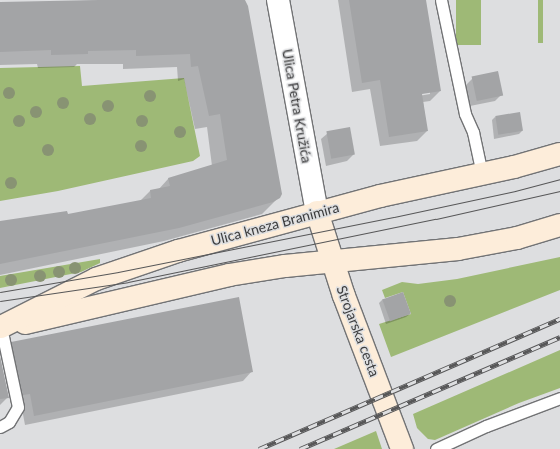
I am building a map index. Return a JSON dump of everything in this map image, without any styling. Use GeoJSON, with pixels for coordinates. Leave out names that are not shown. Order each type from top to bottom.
{"type":"FeatureCollection","features":[{"type":"Feature","properties":{"kind":"main road","name":"Ulica kneza Branimira"},"geometry":{"type":"LineString","coordinates":[[1,327],[96,279],[178,251],[380,196],[482,174],[560,154]]}},
{"type":"Feature","properties":{"kind":"main road","name":"Strojarska cesta"},"geometry":{"type":"LineString","coordinates":[[317,212],[332,260],[402,449]]}},
{"type":"Feature","properties":{"kind":"main road"},"geometry":{"type":"LineString","coordinates":[[1,327],[29,323],[229,275],[274,267],[332,260],[458,249],[517,238],[560,225]]}},
{"type":"Feature","properties":{"kind":"street","name":"Ulica Petra Kružića"},"geometry":{"type":"LineString","coordinates":[[278,0],[317,212]]}},
{"type":"Feature","properties":{"kind":"lane"},"geometry":{"type":"LineString","coordinates":[[442,0],[465,114],[473,132],[482,174]]}},
{"type":"Feature","properties":{"kind":"lane"},"geometry":{"type":"LineString","coordinates":[[0,427],[8,422],[18,407],[1,327]]}},
{"type":"Feature","properties":{"kind":"lane"},"geometry":{"type":"LineString","coordinates":[[436,449],[486,426],[560,398]]}},
{"type":"Feature","properties":{"kind":"green space"},"geometry":{"type":"Polygon","coordinates":[[[456,0],[481,0],[481,45],[456,45],[456,0]]]}},
{"type":"Feature","properties":{"kind":"green space"},"geometry":{"type":"Polygon","coordinates":[[[538,0],[543,0],[543,43],[538,43],[538,0]]]}},
{"type":"Feature","properties":{"kind":"green space"},"geometry":{"type":"Polygon","coordinates":[[[80,66],[82,86],[184,78],[200,156],[193,161],[58,191],[0,201],[0,68],[80,66]]]}},
{"type":"Feature","properties":{"kind":"green space"},"geometry":{"type":"Polygon","coordinates":[[[560,257],[560,290],[391,357],[379,324],[411,314],[403,292],[385,298],[382,290],[402,282],[418,284],[457,279],[560,257]]]}},
{"type":"Feature","properties":{"kind":"green space"},"geometry":{"type":"Polygon","coordinates":[[[100,259],[100,263],[81,272],[0,288],[0,276],[100,259]]]}},
{"type":"Feature","properties":{"kind":"green space"},"geometry":{"type":"Polygon","coordinates":[[[560,350],[560,388],[519,403],[435,440],[428,439],[417,428],[413,414],[560,350]]]}},
{"type":"Feature","properties":{"kind":"green space"},"geometry":{"type":"Polygon","coordinates":[[[376,431],[382,449],[334,449],[376,431]]]}},
{"type":"Feature","properties":{"kind":"building"},"geometry":{"type":"Polygon","coordinates":[[[245,0],[248,6],[282,194],[280,198],[273,202],[179,228],[0,264],[0,221],[67,211],[68,214],[151,198],[150,190],[170,186],[168,178],[227,160],[220,114],[209,116],[198,66],[191,67],[190,54],[136,56],[136,50],[88,51],[88,54],[51,55],[51,50],[0,52],[0,2],[245,0]]]}},
{"type":"Feature","properties":{"kind":"building"},"geometry":{"type":"Polygon","coordinates":[[[349,0],[426,0],[441,91],[422,94],[428,131],[389,137],[380,80],[362,83],[349,0]]]}},
{"type":"Feature","properties":{"kind":"building"},"geometry":{"type":"Polygon","coordinates":[[[498,71],[503,95],[477,101],[472,77],[498,71]]]}},
{"type":"Feature","properties":{"kind":"building"},"geometry":{"type":"Polygon","coordinates":[[[520,112],[523,131],[498,135],[495,116],[520,112]]]}},
{"type":"Feature","properties":{"kind":"building"},"geometry":{"type":"Polygon","coordinates":[[[350,127],[355,155],[331,159],[326,131],[350,127]]]}},
{"type":"Feature","properties":{"kind":"building"},"geometry":{"type":"Polygon","coordinates":[[[403,292],[411,314],[390,321],[382,300],[403,292]]]}},
{"type":"Feature","properties":{"kind":"building"},"geometry":{"type":"Polygon","coordinates":[[[239,297],[253,372],[34,416],[30,394],[23,395],[11,342],[239,297]]]}},
{"type":"Feature","properties":{"kind":"building"},"geometry":{"type":"Polygon","coordinates":[[[0,356],[9,398],[0,399],[0,356]]]}},
{"type":"Feature","properties":{"kind":"tram line"},"geometry":{"type":"LineString","coordinates":[[0,292],[118,272],[394,217],[515,191],[560,179]]}},
{"type":"Feature","properties":{"kind":"tram line"},"geometry":{"type":"LineString","coordinates":[[0,301],[128,282],[436,219],[560,191]]}},
{"type":"Feature","properties":{"kind":"railway"},"geometry":{"type":"LineString","coordinates":[[259,449],[560,319]]}},
{"type":"Feature","properties":{"kind":"railway"},"geometry":{"type":"LineString","coordinates":[[300,449],[560,337]]}}]}
